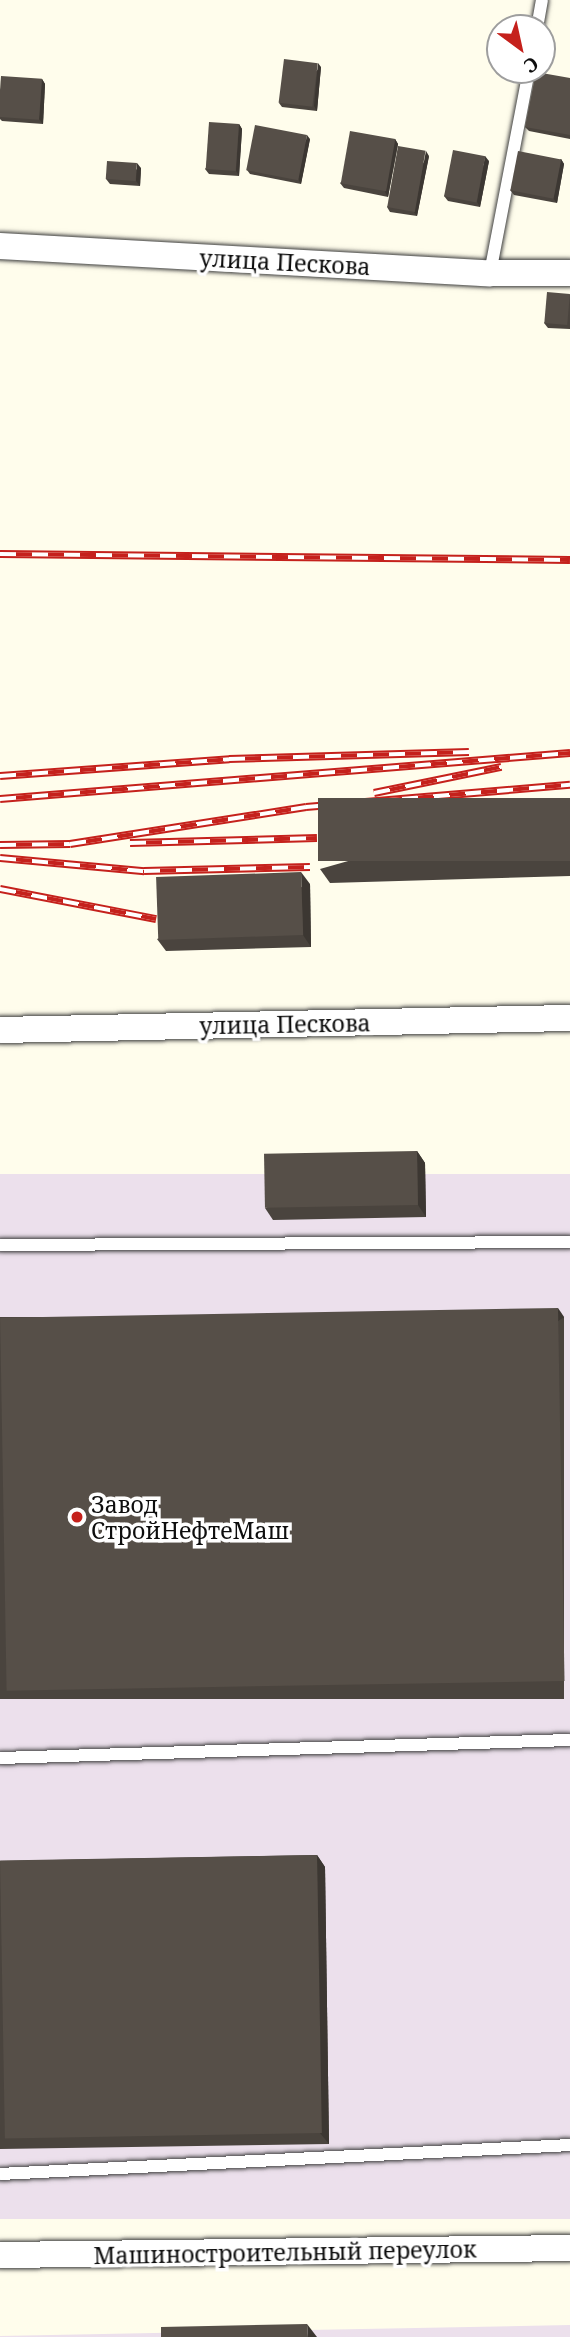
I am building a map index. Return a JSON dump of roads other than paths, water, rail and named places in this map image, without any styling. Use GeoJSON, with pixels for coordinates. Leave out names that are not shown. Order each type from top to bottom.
{"type":"FeatureCollection","features":[{"type":"Feature","properties":{"kind":"street","name":"улица Пескова"},"geometry":{"type":"LineString","coordinates":[[0,246],[490,273],[570,273]]}},
{"type":"Feature","properties":{"kind":"street","name":"улица Пескова"},"geometry":{"type":"LineString","coordinates":[[0,1030],[570,1018]]}},
{"type":"Feature","properties":{"kind":"street","name":"Машиностроительный переулок"},"geometry":{"type":"LineString","coordinates":[[0,2255],[570,2248]]}},
{"type":"Feature","properties":{"kind":"lane"},"geometry":{"type":"LineString","coordinates":[[490,273],[526,84]]}},
{"type":"Feature","properties":{"kind":"lane"},"geometry":{"type":"LineString","coordinates":[[0,1245],[570,1242]]}},
{"type":"Feature","properties":{"kind":"lane"},"geometry":{"type":"LineString","coordinates":[[0,1758],[570,1740]]}},
{"type":"Feature","properties":{"kind":"lane"},"geometry":{"type":"LineString","coordinates":[[0,2174],[570,2145]]}},
{"type":"Feature","properties":{"kind":"railway"},"geometry":{"type":"LineString","coordinates":[[0,554],[570,560]]}},
{"type":"Feature","properties":{"kind":"railway"},"geometry":{"type":"LineString","coordinates":[[0,776],[229,759],[469,752]]}},
{"type":"Feature","properties":{"kind":"railway"},"geometry":{"type":"LineString","coordinates":[[0,799],[570,753]]}},
{"type":"Feature","properties":{"kind":"railway"},"geometry":{"type":"LineString","coordinates":[[374,793],[501,767]]}},
{"type":"Feature","properties":{"kind":"railway"},"geometry":{"type":"LineString","coordinates":[[0,845],[70,844],[306,807],[570,785]]}},
{"type":"Feature","properties":{"kind":"railway"},"geometry":{"type":"LineString","coordinates":[[130,843],[317,838]]}},
{"type":"Feature","properties":{"kind":"railway"},"geometry":{"type":"LineString","coordinates":[[0,858],[144,871],[310,867]]}},
{"type":"Feature","properties":{"kind":"railway"},"geometry":{"type":"LineString","coordinates":[[0,889],[156,919]]}},
{"type":"Feature","properties":{"kind":"place","name":"Завод СтройНефтеМаш"},"geometry":{"type":"Point","coordinates":[77,1517]}}]}
